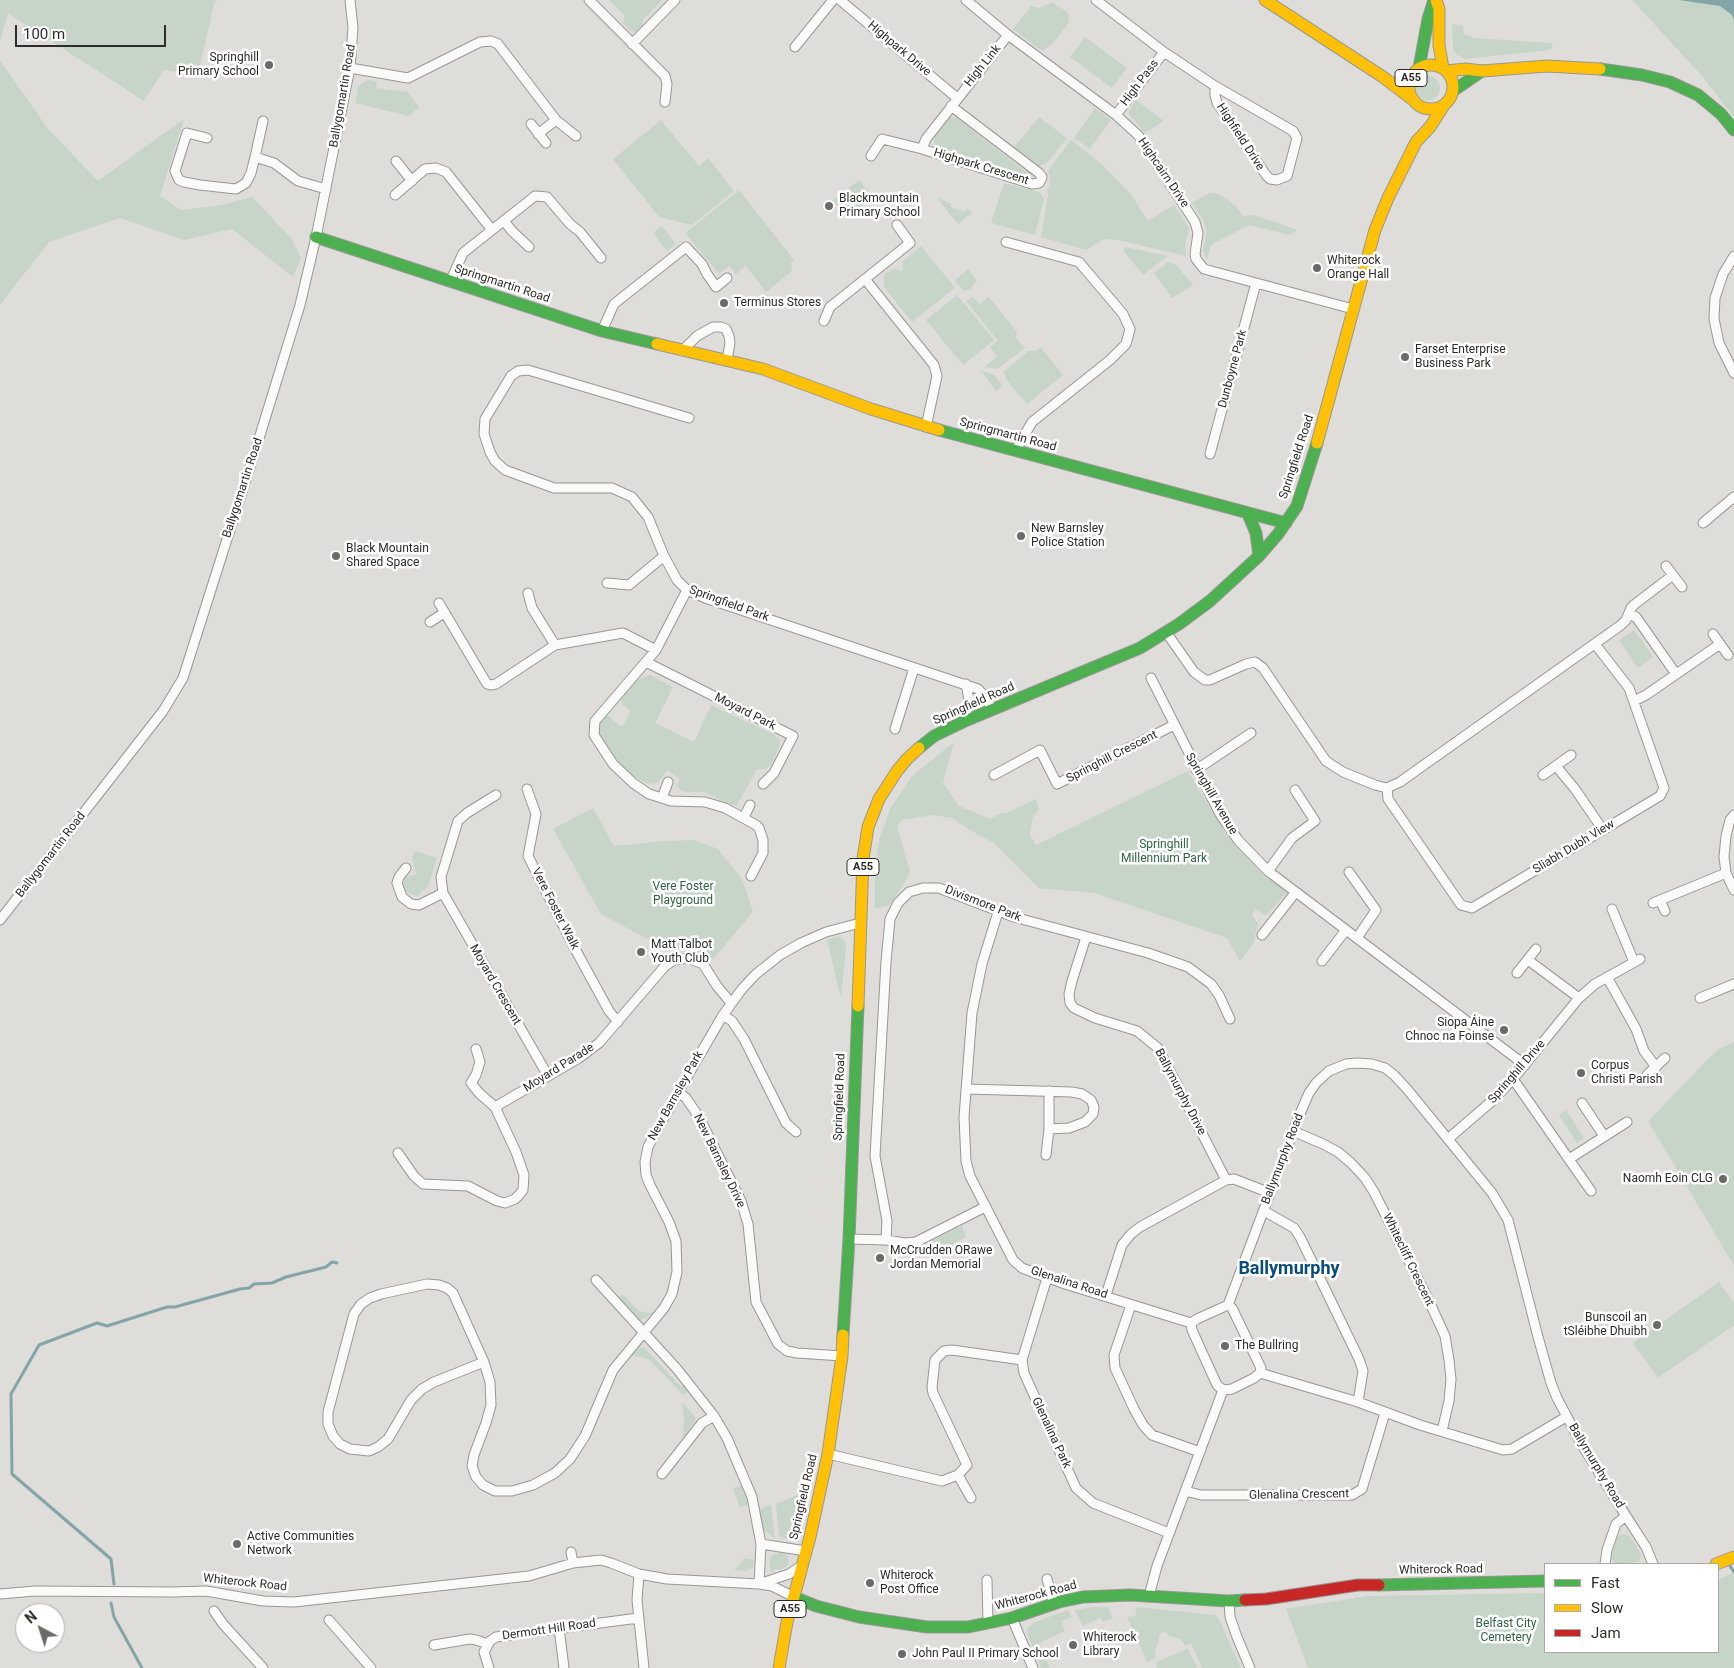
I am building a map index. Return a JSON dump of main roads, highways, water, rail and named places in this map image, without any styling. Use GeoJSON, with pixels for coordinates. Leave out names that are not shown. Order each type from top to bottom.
{"type":"FeatureCollection","features":[{"type":"Feature","properties":{"kind":"main road","name":"A55"},"geometry":{"type":"LineString","coordinates":[[1265,0],[1383,77],[1416,110],[1444,105],[1453,91]]}},
{"type":"Feature","properties":{"kind":"main road"},"geometry":{"type":"LineString","coordinates":[[1435,0],[1439,9],[1439,45],[1445,70],[1453,84],[1453,91]]}},
{"type":"Feature","properties":{"kind":"main road"},"geometry":{"type":"LineString","coordinates":[[1416,70],[1428,19],[1435,0]]}},
{"type":"Feature","properties":{"kind":"main road","name":"A55"},"geometry":{"type":"LineString","coordinates":[[1383,77],[1402,76],[1431,64],[1445,70]]}},
{"type":"Feature","properties":{"kind":"main road"},"geometry":{"type":"LineString","coordinates":[[1445,70],[1465,69],[1482,71],[1547,66],[1604,69],[1642,75],[1670,82],[1698,95],[1721,114],[1734,130]]}},
{"type":"Feature","properties":{"kind":"main road","name":"A55"},"geometry":{"type":"LineString","coordinates":[[1416,70],[1409,86],[1416,110]]}},
{"type":"Feature","properties":{"kind":"main road"},"geometry":{"type":"LineString","coordinates":[[1453,91],[1482,71]]}},
{"type":"Feature","properties":{"kind":"main road","name":"Springfield Road"},"geometry":{"type":"LineString","coordinates":[[779,1668],[787,1622],[806,1551],[828,1454],[842,1356],[849,1239],[860,923],[865,841],[868,827],[880,798],[897,771],[918,749],[934,736],[965,720],[1140,648],[1166,632],[1210,601],[1259,556],[1286,523],[1297,506],[1307,478],[1375,230],[1388,198],[1416,142],[1430,127],[1444,105]]}},
{"type":"Feature","properties":{"kind":"main road","name":"Springfield Road"},"geometry":{"type":"LineString","coordinates":[[1416,110],[1416,142]]}},
{"type":"Feature","properties":{"kind":"main road","name":"Springmartin Road"},"geometry":{"type":"LineString","coordinates":[[316,237],[602,331],[763,369],[926,427],[1286,523]]}},
{"type":"Feature","properties":{"kind":"main road"},"geometry":{"type":"LineString","coordinates":[[1248,514],[1256,533],[1259,556]]}},
{"type":"Feature","properties":{"kind":"main road"},"geometry":{"type":"LineString","coordinates":[[1719,1563],[1734,1558]]}},
{"type":"Feature","properties":{"kind":"main road","name":"Whiterock Road"},"geometry":{"type":"LineString","coordinates":[[794,1597],[816,1606],[859,1617],[927,1627],[968,1627],[1012,1618],[1054,1604],[1083,1597],[1114,1595],[1229,1601],[1266,1599],[1358,1585],[1544,1581]]}},
{"type":"Feature","properties":{"kind":"water"},"geometry":{"type":"Polygon","coordinates":[[[1679,0],[1734,0],[1734,20],[1732,15],[1720,6],[1679,0]]]}},
{"type":"Feature","properties":{"kind":"waterway"},"geometry":{"type":"LineString","coordinates":[[114,1584],[111,1559],[12,1474],[11,1394],[39,1345],[97,1323],[107,1326],[167,1307],[175,1307],[249,1288],[254,1284],[272,1283],[286,1277],[326,1267],[332,1262],[337,1263]]}},
{"type":"Feature","properties":{"kind":"waterway"},"geometry":{"type":"LineString","coordinates":[[1730,1566],[1734,1572]]}},
{"type":"Feature","properties":{"kind":"waterway"},"geometry":{"type":"LineString","coordinates":[[111,1603],[114,1617],[142,1668]]}},
{"type":"Feature","properties":{"kind":"place","name":"Springhill Primary School"},"geometry":{"type":"Point","coordinates":[269,65]}},
{"type":"Feature","properties":{"kind":"place","name":"Blackmountain Primary School"},"geometry":{"type":"Point","coordinates":[829,206]}},
{"type":"Feature","properties":{"kind":"place","name":"Whiterock Orange Hall"},"geometry":{"type":"Point","coordinates":[1317,268]}},
{"type":"Feature","properties":{"kind":"place","name":"Terminus Stores"},"geometry":{"type":"Point","coordinates":[724,303]}},
{"type":"Feature","properties":{"kind":"place","name":"Farset Enterprise Business Park"},"geometry":{"type":"Point","coordinates":[1405,357]}},
{"type":"Feature","properties":{"kind":"place","name":"New Barnsley Police Station"},"geometry":{"type":"Point","coordinates":[1021,536]}},
{"type":"Feature","properties":{"kind":"place","name":"Black Mountain Shared Space"},"geometry":{"type":"Point","coordinates":[336,556]}},
{"type":"Feature","properties":{"kind":"place","name":"Matt Talbot Youth Club"},"geometry":{"type":"Point","coordinates":[641,952]}},
{"type":"Feature","properties":{"kind":"place","name":"Siopa Áine Chnoc na Foinse"},"geometry":{"type":"Point","coordinates":[1504,1030]}},
{"type":"Feature","properties":{"kind":"place","name":"Corpus Christi Parish"},"geometry":{"type":"Point","coordinates":[1581,1073]}},
{"type":"Feature","properties":{"kind":"place","name":"Naomh Eoin CLG"},"geometry":{"type":"Point","coordinates":[1723,1179]}},
{"type":"Feature","properties":{"kind":"place","name":"McCrudden ORawe Jordan Memorial"},"geometry":{"type":"Point","coordinates":[880,1258]}},
{"type":"Feature","properties":{"kind":"place","name":"Bunscoil an tSléibhe Dhuibh"},"geometry":{"type":"Point","coordinates":[1657,1325]}},
{"type":"Feature","properties":{"kind":"place","name":"The Bullring"},"geometry":{"type":"Point","coordinates":[1225,1346]}},
{"type":"Feature","properties":{"kind":"place","name":"Active Communities Network"},"geometry":{"type":"Point","coordinates":[237,1544]}},
{"type":"Feature","properties":{"kind":"place","name":"Whiterock Post Office"},"geometry":{"type":"Point","coordinates":[870,1583]}},
{"type":"Feature","properties":{"kind":"place","name":"Whiterock Library"},"geometry":{"type":"Point","coordinates":[1073,1645]}},
{"type":"Feature","properties":{"kind":"place","name":"John Paul II Primary School"},"geometry":{"type":"Point","coordinates":[902,1654]}},
{"type":"Feature","properties":{"kind":"district","name":"Ballymurphy"},"geometry":{"type":"Point","coordinates":[1289,1269]}},
{"type":"Feature","properties":{"kind":"park label","name":"Springhill Millennium Park"},"geometry":{"type":"Point","coordinates":[1164,852]}},
{"type":"Feature","properties":{"kind":"park label","name":"Vere Foster Playground"},"geometry":{"type":"Point","coordinates":[683,894]}},
{"type":"Feature","properties":{"kind":"park label","name":"Belfast City Cemetery"},"geometry":{"type":"Point","coordinates":[1506,1631]}}]}
